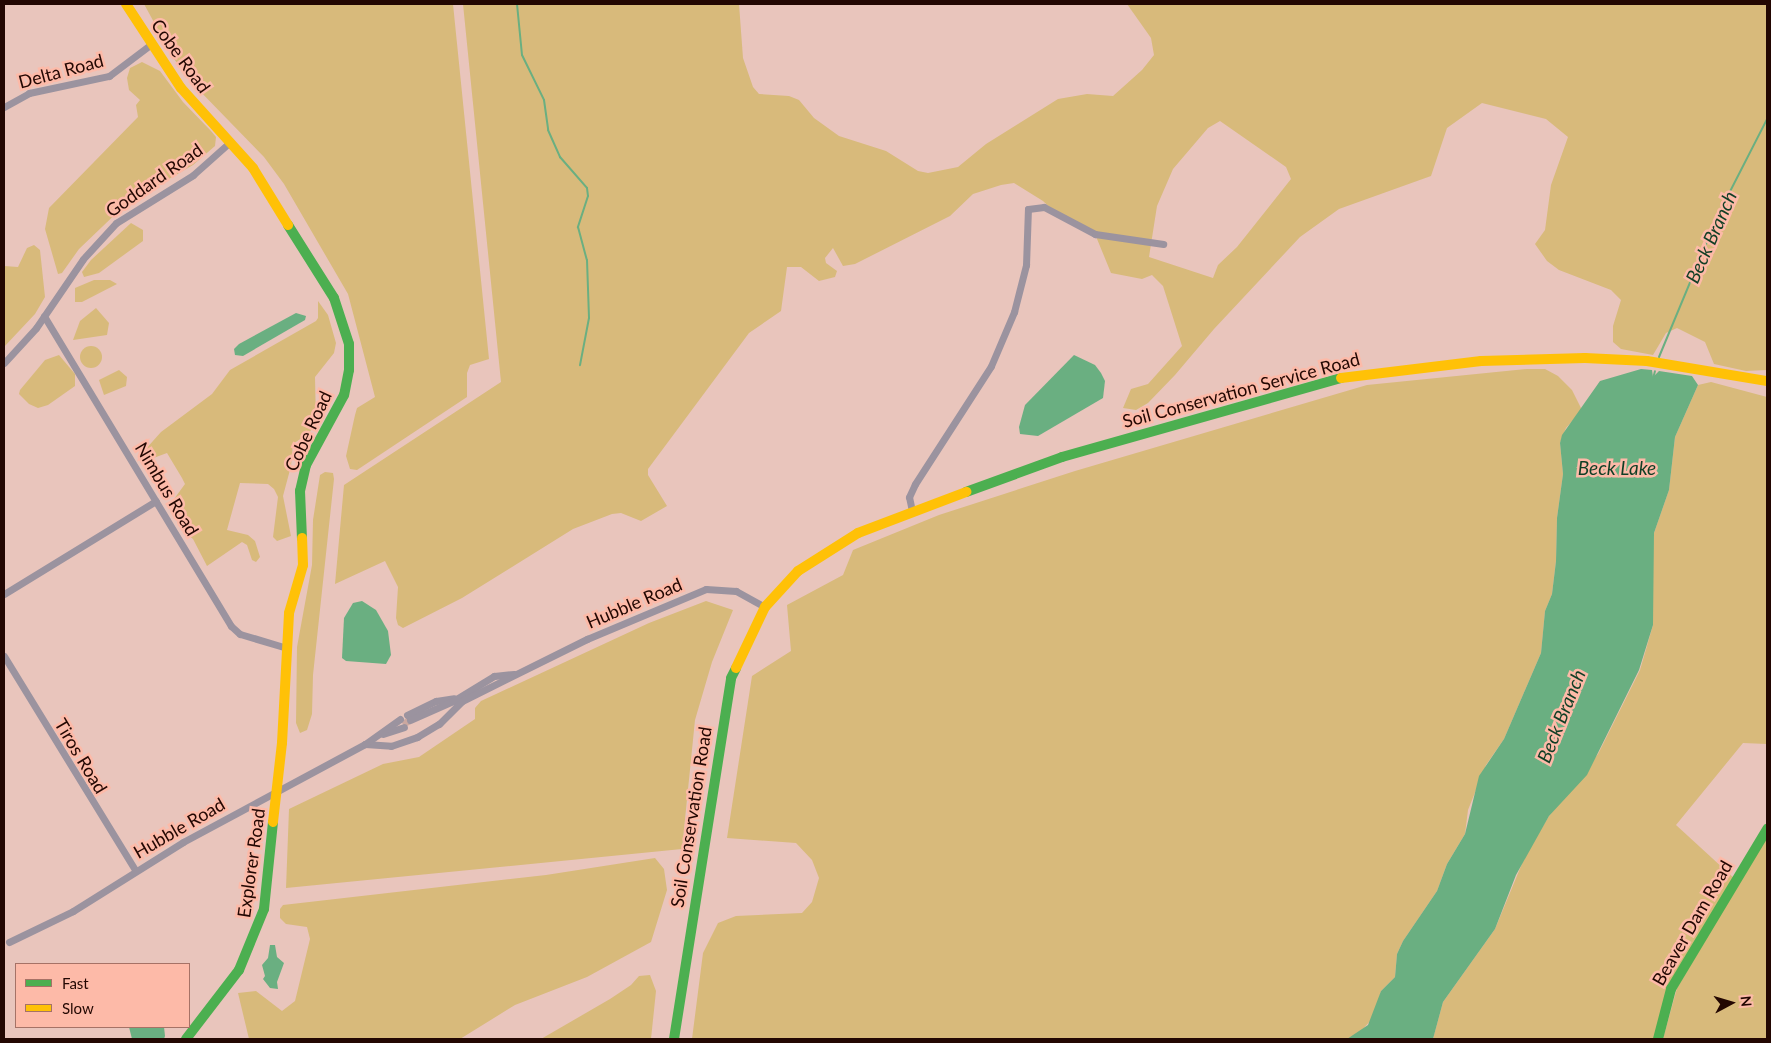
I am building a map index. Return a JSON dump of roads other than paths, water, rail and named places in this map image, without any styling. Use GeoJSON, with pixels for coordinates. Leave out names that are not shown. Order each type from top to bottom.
{"type":"FeatureCollection","features":[{"type":"Feature","properties":{"kind":"main road","name":"Cobe Road"},"geometry":{"type":"LineString","coordinates":[[126,4],[150,45],[181,88],[253,168],[334,298],[349,344],[349,370],[344,395],[302,478],[299,504],[303,565],[289,612],[278,790]]}},
{"type":"Feature","properties":{"kind":"main road","name":"Soil Conservation Service Road"},"geometry":{"type":"LineString","coordinates":[[765,608],[798,571],[822,553],[858,532],[1088,449],[1297,389],[1363,374],[1481,361],[1585,358],[1647,361],[1767,380]]}},
{"type":"Feature","properties":{"kind":"main road","name":"Soil Conservation Road"},"geometry":{"type":"LineString","coordinates":[[674,1039],[725,701],[739,657],[765,608]]}},
{"type":"Feature","properties":{"kind":"main road","name":"Explorer Road"},"geometry":{"type":"LineString","coordinates":[[186,1039],[230,983],[257,931],[267,893],[278,790]]}},
{"type":"Feature","properties":{"kind":"main road","name":"Beaver Dam Road"},"geometry":{"type":"LineString","coordinates":[[1658,1039],[1670,989],[1767,829]]}},
{"type":"Feature","properties":{"kind":"street","name":"Delta Road"},"geometry":{"type":"LineString","coordinates":[[4,107],[29,93],[109,76],[150,45]]}},
{"type":"Feature","properties":{"kind":"street","name":"Goddard Road"},"geometry":{"type":"LineString","coordinates":[[4,363],[44,316],[83,259],[116,223],[193,175],[230,142]]}},
{"type":"Feature","properties":{"kind":"street"},"geometry":{"type":"LineString","coordinates":[[912,511],[909,497],[915,484],[990,366],[1014,312],[1026,265],[1028,209],[1044,207],[1096,234],[1163,244]]}},
{"type":"Feature","properties":{"kind":"street","name":"Nimbus Road"},"geometry":{"type":"LineString","coordinates":[[44,316],[231,626],[240,634],[287,648]]}},
{"type":"Feature","properties":{"kind":"street"},"geometry":{"type":"LineString","coordinates":[[4,594],[156,501]]}},
{"type":"Feature","properties":{"kind":"street","name":"Hubble Road"},"geometry":{"type":"LineString","coordinates":[[364,744],[392,746],[417,737],[439,724],[462,701],[587,639],[706,589],[736,590],[765,608]]}},
{"type":"Feature","properties":{"kind":"street","name":"Tiros Road"},"geometry":{"type":"LineString","coordinates":[[4,656],[135,870]]}},
{"type":"Feature","properties":{"kind":"street","name":"Hubble Road"},"geometry":{"type":"LineString","coordinates":[[9,942],[73,911],[135,870],[378,736],[406,722],[420,718],[494,676],[517,674]]}},
{"type":"Feature","properties":{"kind":"street","name":"Hubble Road"},"geometry":{"type":"LineString","coordinates":[[378,736],[388,733],[436,701],[461,696]]}},
{"type":"Feature","properties":{"kind":"water"},"geometry":{"type":"Polygon","coordinates":[[[296,313],[306,316],[305,320],[243,356],[235,355],[234,349],[239,344],[296,313]]]}},
{"type":"Feature","properties":{"kind":"water"},"geometry":{"type":"Polygon","coordinates":[[[1074,355],[1095,365],[1101,373],[1105,381],[1103,398],[1038,436],[1020,434],[1019,427],[1025,405],[1074,355]]]}},
{"type":"Feature","properties":{"kind":"water","name":"Beck Lake"},"geometry":{"type":"Polygon","coordinates":[[[1641,369],[1652,370],[1653,377],[1659,371],[1692,376],[1698,385],[1675,437],[1669,490],[1654,533],[1653,625],[1639,670],[1587,775],[1549,816],[1516,875],[1495,929],[1443,1002],[1433,1039],[1347,1039],[1368,1025],[1381,991],[1395,977],[1397,954],[1403,941],[1437,891],[1447,864],[1465,834],[1479,776],[1504,739],[1541,653],[1545,611],[1552,594],[1556,561],[1557,518],[1563,474],[1560,443],[1562,435],[1600,381],[1641,369]]]}},
{"type":"Feature","properties":{"kind":"water"},"geometry":{"type":"Polygon","coordinates":[[[362,601],[376,610],[388,631],[391,655],[386,664],[346,661],[342,658],[344,618],[353,603],[362,601]]]}},
{"type":"Feature","properties":{"kind":"water"},"geometry":{"type":"Polygon","coordinates":[[[270,945],[275,945],[277,957],[284,963],[277,982],[278,989],[270,988],[263,979],[265,976],[262,965],[268,958],[270,945]]]}},
{"type":"Feature","properties":{"kind":"water"},"geometry":{"type":"Polygon","coordinates":[[[129,1028],[164,1028],[164,1039],[132,1039],[129,1028]]]}},
{"type":"Feature","properties":{"kind":"waterway"},"geometry":{"type":"LineString","coordinates":[[517,4],[522,55],[544,100],[548,130],[560,157],[587,188],[588,196],[578,227],[587,260],[589,318],[580,365]]}},
{"type":"Feature","properties":{"kind":"waterway","name":"Beck Branch"},"geometry":{"type":"LineString","coordinates":[[1659,357],[1719,213],[1767,119]]}},
{"type":"Feature","properties":{"kind":"waterway","name":"Beck Branch"},"geometry":{"type":"LineString","coordinates":[[1653,379],[1655,371]]}},
{"type":"Feature","properties":{"kind":"tunnel"},"geometry":{"type":"LineString","coordinates":[[403,724],[410,720]]}}]}
